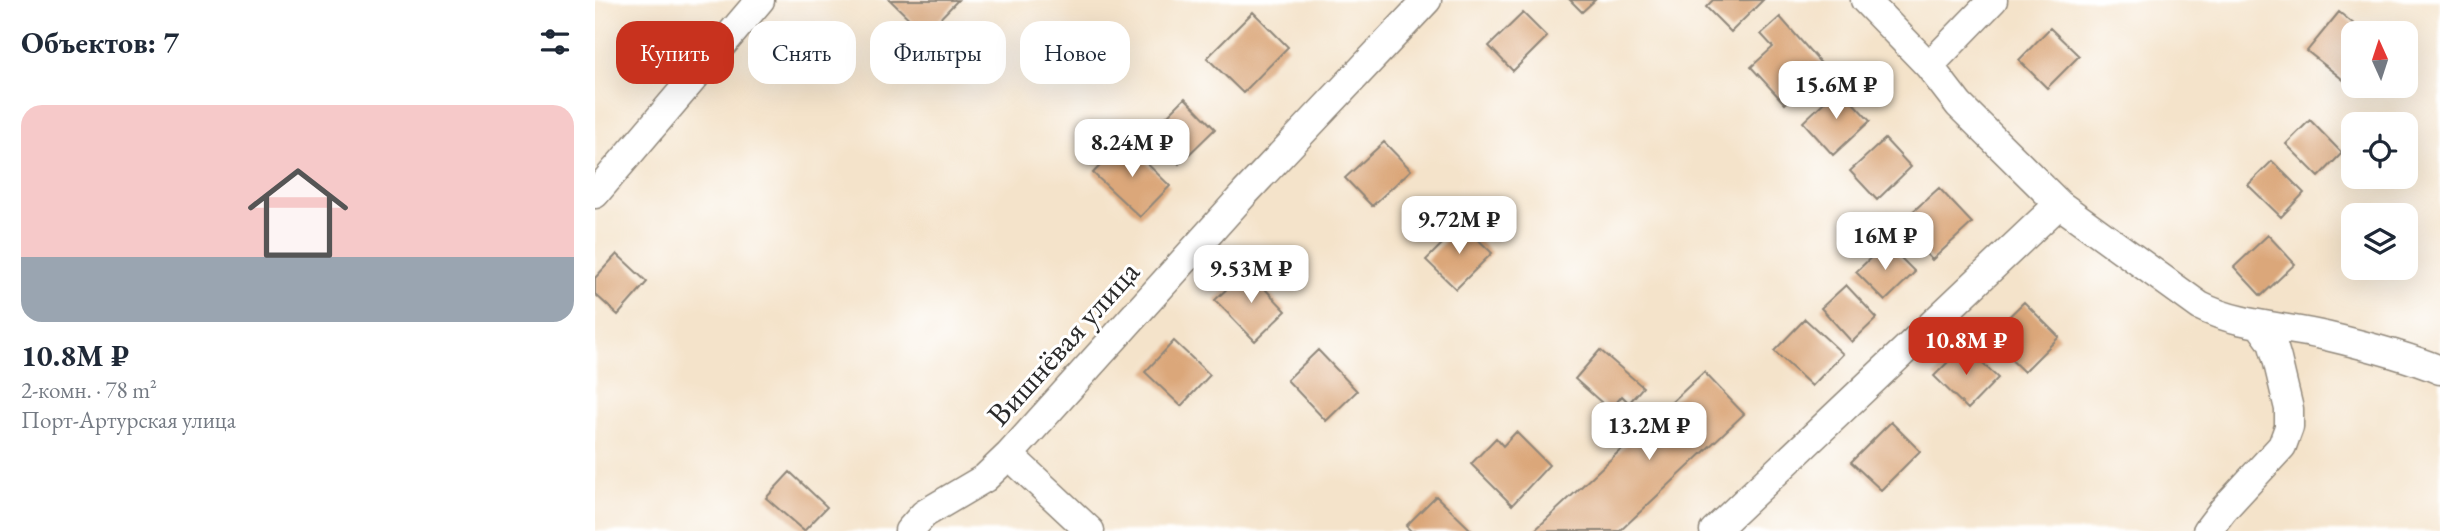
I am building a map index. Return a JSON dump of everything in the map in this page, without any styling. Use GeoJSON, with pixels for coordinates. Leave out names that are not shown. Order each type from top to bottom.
{"type":"FeatureCollection","features":[{"type":"Feature","properties":{"kind":"street"},"geometry":{"type":"LineString","coordinates":[[595,194],[760,0]]}},
{"type":"Feature","properties":{"kind":"street","name":"Вишнёвая улица"},"geometry":{"type":"LineString","coordinates":[[909,531],[925,514],[985,478],[1009,455],[1245,193],[1427,0]]}},
{"type":"Feature","properties":{"kind":"street"},"geometry":{"type":"LineString","coordinates":[[1865,0],[1929,66],[1959,105],[2059,204],[2200,306],[2222,317],[2326,336],[2419,361],[2440,370]]}},
{"type":"Feature","properties":{"kind":"street"},"geometry":{"type":"LineString","coordinates":[[1929,66],[1993,0]]}},
{"type":"Feature","properties":{"kind":"street"},"geometry":{"type":"LineString","coordinates":[[1714,531],[2059,204]]}},
{"type":"Feature","properties":{"kind":"street"},"geometry":{"type":"LineString","coordinates":[[2207,531],[2282,446],[2289,427],[2289,409],[2277,359],[2272,342],[2259,324]]}},
{"type":"Feature","properties":{"kind":"street"},"geometry":{"type":"LineString","coordinates":[[1009,455],[1090,531]]}},
{"type":"Feature","properties":{"kind":"building"},"geometry":{"type":"Polygon","coordinates":[[[890,0],[958,0],[938,21],[912,21],[890,0]]]}},
{"type":"Feature","properties":{"kind":"building"},"geometry":{"type":"Polygon","coordinates":[[[1570,0],[1595,0],[1582,12],[1570,0]]]}},
{"type":"Feature","properties":{"kind":"building"},"geometry":{"type":"Polygon","coordinates":[[[1713,0],[1763,0],[1731,32],[1706,7],[1713,0]]]}},
{"type":"Feature","properties":{"kind":"building"},"geometry":{"type":"Polygon","coordinates":[[[1253,12],[1288,47],[1243,93],[1207,58],[1253,12]]]}},
{"type":"Feature","properties":{"kind":"building"},"geometry":{"type":"Polygon","coordinates":[[[2339,12],[2350,21],[2341,21],[2341,78],[2307,51],[2339,12]]]}},
{"type":"Feature","properties":{"kind":"building"},"geometry":{"type":"Polygon","coordinates":[[[1523,13],[1547,37],[1513,71],[1489,46],[1523,13]]]}},
{"type":"Feature","properties":{"kind":"building"},"geometry":{"type":"Polygon","coordinates":[[[1780,17],[1825,68],[1785,104],[1751,67],[1773,47],[1761,34],[1780,17]]]}},
{"type":"Feature","properties":{"kind":"building"},"geometry":{"type":"Polygon","coordinates":[[[2050,28],[2079,56],[2047,88],[2019,60],[2050,28]]]}},
{"type":"Feature","properties":{"kind":"building"},"geometry":{"type":"Polygon","coordinates":[[[1839,88],[1870,121],[1833,155],[1803,122],[1839,88]]]}},
{"type":"Feature","properties":{"kind":"building"},"geometry":{"type":"Polygon","coordinates":[[[1185,98],[1215,129],[1179,164],[1150,133],[1185,98]]]}},
{"type":"Feature","properties":{"kind":"building"},"geometry":{"type":"Polygon","coordinates":[[[2310,120],[2341,154],[2319,177],[2286,144],[2310,120]]]}},
{"type":"Feature","properties":{"kind":"building"},"geometry":{"type":"Polygon","coordinates":[[[1885,139],[1911,167],[1877,200],[1850,171],[1885,139]]]}},
{"type":"Feature","properties":{"kind":"building"},"geometry":{"type":"Polygon","coordinates":[[[1124,141],[1170,186],[1140,217],[1093,173],[1124,141]]]}},
{"type":"Feature","properties":{"kind":"building"},"geometry":{"type":"Polygon","coordinates":[[[1384,142],[1411,170],[1372,206],[1345,178],[1384,142]]]}},
{"type":"Feature","properties":{"kind":"building"},"geometry":{"type":"Polygon","coordinates":[[[2272,161],[2304,193],[2281,217],[2248,185],[2272,161]]]}},
{"type":"Feature","properties":{"kind":"building"},"geometry":{"type":"Polygon","coordinates":[[[1939,188],[1972,223],[1932,260],[1899,224],[1939,188]]]}},
{"type":"Feature","properties":{"kind":"building"},"geometry":{"type":"Polygon","coordinates":[[[1462,224],[1492,253],[1456,289],[1426,260],[1462,224]]]}},
{"type":"Feature","properties":{"kind":"building"},"geometry":{"type":"Polygon","coordinates":[[[2268,235],[2295,264],[2261,296],[2234,267],[2268,235]]]}},
{"type":"Feature","properties":{"kind":"building"},"geometry":{"type":"Polygon","coordinates":[[[1886,243],[1915,272],[1885,301],[1856,272],[1886,243]]]}},
{"type":"Feature","properties":{"kind":"building"},"geometry":{"type":"Polygon","coordinates":[[[617,254],[647,282],[618,315],[595,294],[595,278],[617,254]]]}},
{"type":"Feature","properties":{"kind":"building"},"geometry":{"type":"Polygon","coordinates":[[[1247,270],[1286,311],[1255,341],[1215,300],[1247,270]]]}},
{"type":"Feature","properties":{"kind":"building"},"geometry":{"type":"Polygon","coordinates":[[[1846,285],[1877,318],[1852,342],[1821,308],[1846,285]]]}},
{"type":"Feature","properties":{"kind":"building"},"geometry":{"type":"Polygon","coordinates":[[[2024,302],[2059,337],[2024,372],[1988,337],[2024,302]]]}},
{"type":"Feature","properties":{"kind":"building"},"geometry":{"type":"Polygon","coordinates":[[[1805,319],[1843,354],[1812,386],[1774,351],[1805,319]]]}},
{"type":"Feature","properties":{"kind":"building"},"geometry":{"type":"Polygon","coordinates":[[[1174,341],[1210,375],[1181,406],[1145,372],[1174,341]]]}},
{"type":"Feature","properties":{"kind":"building"},"geometry":{"type":"Polygon","coordinates":[[[1964,346],[1998,378],[1968,409],[1934,376],[1964,346]]]}},
{"type":"Feature","properties":{"kind":"building"},"geometry":{"type":"Polygon","coordinates":[[[1318,350],[1357,391],[1326,421],[1287,380],[1318,350]]]}},
{"type":"Feature","properties":{"kind":"building"},"geometry":{"type":"Polygon","coordinates":[[[1600,350],[1643,387],[1629,403],[1622,396],[1610,410],[1575,379],[1600,350]]]}},
{"type":"Feature","properties":{"kind":"building"},"geometry":{"type":"Polygon","coordinates":[[[1704,372],[1744,414],[1620,531],[1534,531],[1704,372]]]}},
{"type":"Feature","properties":{"kind":"building"},"geometry":{"type":"Polygon","coordinates":[[[1891,422],[1920,451],[1881,490],[1851,462],[1891,422]]]}},
{"type":"Feature","properties":{"kind":"building"},"geometry":{"type":"Polygon","coordinates":[[[1516,432],[1549,465],[1512,505],[1471,464],[1496,438],[1503,446],[1516,432]]]}},
{"type":"Feature","properties":{"kind":"building"},"geometry":{"type":"Polygon","coordinates":[[[790,472],[827,507],[804,531],[766,498],[790,472]]]}},
{"type":"Feature","properties":{"kind":"building"},"geometry":{"type":"Polygon","coordinates":[[[1436,496],[1472,531],[1411,531],[1406,526],[1436,496]]]}}]}
